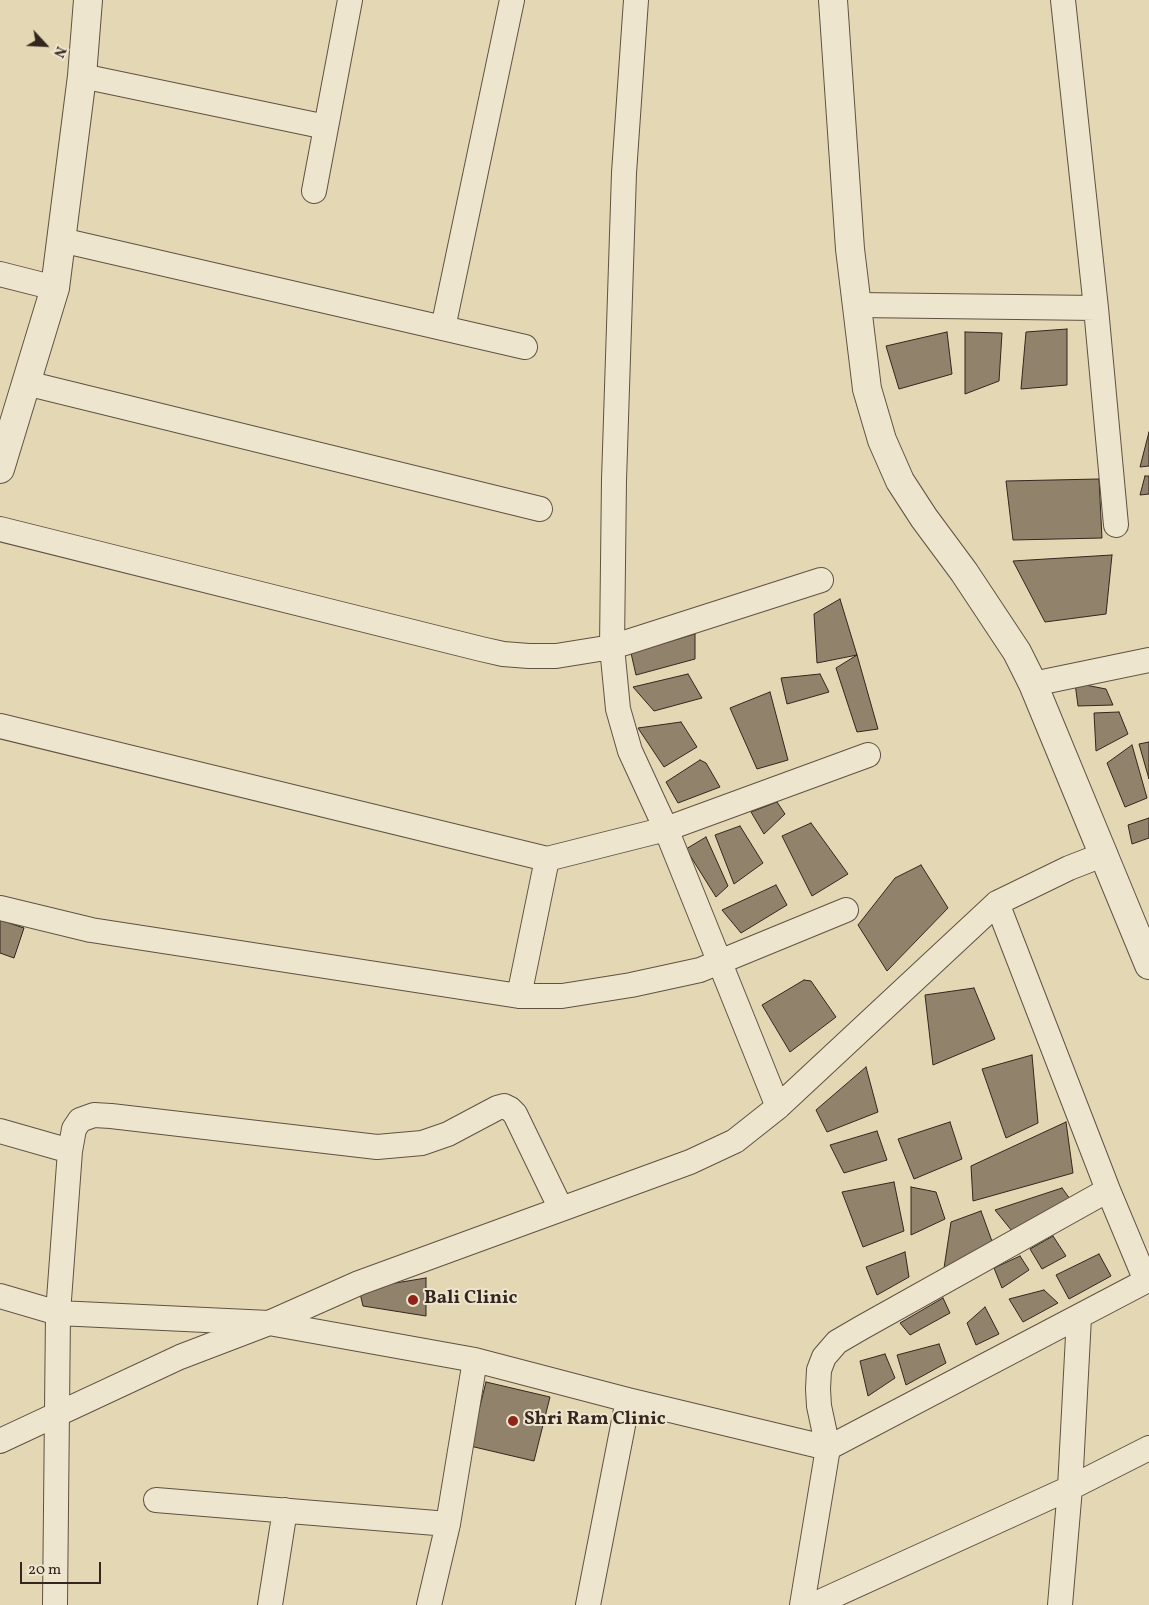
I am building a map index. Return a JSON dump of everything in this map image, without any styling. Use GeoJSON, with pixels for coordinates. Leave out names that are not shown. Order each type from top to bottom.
{"type":"FeatureCollection","features":[{"type":"Feature","properties":{"kind":"street"},"geometry":{"type":"LineString","coordinates":[[0,469],[55,288],[82,76],[88,0]]}},
{"type":"Feature","properties":{"kind":"street"},"geometry":{"type":"LineString","coordinates":[[314,191],[350,0]]}},
{"type":"Feature","properties":{"kind":"street"},"geometry":{"type":"LineString","coordinates":[[444,328],[512,0]]}},
{"type":"Feature","properties":{"kind":"street"},"geometry":{"type":"LineString","coordinates":[[636,0],[624,173],[614,490],[612,648],[618,709],[630,751],[666,829],[778,1107]]}},
{"type":"Feature","properties":{"kind":"street"},"geometry":{"type":"LineString","coordinates":[[832,0],[850,249],[867,389],[882,440],[900,481],[1017,652],[1033,684],[1105,854],[1149,966]]}},
{"type":"Feature","properties":{"kind":"street"},"geometry":{"type":"LineString","coordinates":[[1063,0],[1096,308],[1116,525]]}},
{"type":"Feature","properties":{"kind":"street"},"geometry":{"type":"LineString","coordinates":[[82,76],[326,127]]}},
{"type":"Feature","properties":{"kind":"street"},"geometry":{"type":"LineString","coordinates":[[61,240],[525,347]]}},
{"type":"Feature","properties":{"kind":"street"},"geometry":{"type":"LineString","coordinates":[[0,274],[55,288]]}},
{"type":"Feature","properties":{"kind":"street"},"geometry":{"type":"LineString","coordinates":[[858,305],[1096,308]]}},
{"type":"Feature","properties":{"kind":"street"},"geometry":{"type":"LineString","coordinates":[[26,383],[540,509]]}},
{"type":"Feature","properties":{"kind":"street"},"geometry":{"type":"LineString","coordinates":[[0,528],[503,654],[556,656],[612,648],[821,580]]}},
{"type":"Feature","properties":{"kind":"street"},"geometry":{"type":"LineString","coordinates":[[1033,684],[1149,660]]}},
{"type":"Feature","properties":{"kind":"street"},"geometry":{"type":"LineString","coordinates":[[0,726],[547,859],[666,829],[868,755]]}},
{"type":"Feature","properties":{"kind":"street"},"geometry":{"type":"LineString","coordinates":[[0,1440],[180,1357],[269,1322],[359,1283],[690,1162],[735,1141],[778,1107],[997,903],[1069,868],[1105,854]]}},
{"type":"Feature","properties":{"kind":"street"},"geometry":{"type":"LineString","coordinates":[[519,996],[547,859]]}},
{"type":"Feature","properties":{"kind":"street"},"geometry":{"type":"LineString","coordinates":[[0,1296],[58,1313],[269,1322],[475,1360],[628,1400],[828,1448],[1079,1317],[1147,1286],[997,903]]}},
{"type":"Feature","properties":{"kind":"street"},"geometry":{"type":"LineString","coordinates":[[0,908],[91,930],[519,996],[562,996],[632,985],[700,970],[846,910]]}},
{"type":"Feature","properties":{"kind":"street"},"geometry":{"type":"LineString","coordinates":[[55,1605],[58,1313],[70,1151],[74,1129],[80,1120],[94,1114],[376,1147],[422,1143],[448,1134],[504,1106],[510,1108],[515,1114],[561,1209]]}},
{"type":"Feature","properties":{"kind":"street"},"geometry":{"type":"LineString","coordinates":[[0,1131],[70,1151]]}},
{"type":"Feature","properties":{"kind":"street"},"geometry":{"type":"LineString","coordinates":[[802,1605],[828,1448],[819,1406],[819,1370],[824,1357],[837,1342],[1108,1190]]}},
{"type":"Feature","properties":{"kind":"street"},"geometry":{"type":"LineString","coordinates":[[1060,1605],[1070,1488],[1079,1317]]}},
{"type":"Feature","properties":{"kind":"street"},"geometry":{"type":"LineString","coordinates":[[429,1605],[448,1524],[475,1360]]}},
{"type":"Feature","properties":{"kind":"street"},"geometry":{"type":"LineString","coordinates":[[588,1605],[628,1400]]}},
{"type":"Feature","properties":{"kind":"street"},"geometry":{"type":"LineString","coordinates":[[813,1605],[1070,1488],[1149,1448]]}},
{"type":"Feature","properties":{"kind":"street"},"geometry":{"type":"LineString","coordinates":[[156,1500],[448,1524]]}},
{"type":"Feature","properties":{"kind":"street"},"geometry":{"type":"LineString","coordinates":[[270,1605],[285,1510]]}},
{"type":"Feature","properties":{"kind":"building"},"geometry":{"type":"Polygon","coordinates":[[[1067,329],[1067,385],[1021,389],[1026,332],[1067,329]]]}},
{"type":"Feature","properties":{"kind":"building"},"geometry":{"type":"Polygon","coordinates":[[[947,332],[952,374],[899,389],[886,346],[947,332]]]}},
{"type":"Feature","properties":{"kind":"building"},"geometry":{"type":"Polygon","coordinates":[[[965,332],[1002,333],[999,381],[965,394],[965,332]]]}},
{"type":"Feature","properties":{"kind":"building"},"geometry":{"type":"Polygon","coordinates":[[[1149,432],[1149,466],[1140,467],[1149,432]]]}},
{"type":"Feature","properties":{"kind":"building"},"geometry":{"type":"Polygon","coordinates":[[[1145,476],[1149,476],[1149,494],[1140,495],[1145,476]]]}},
{"type":"Feature","properties":{"kind":"building"},"geometry":{"type":"Polygon","coordinates":[[[1099,479],[1102,538],[1013,540],[1006,481],[1099,479]]]}},
{"type":"Feature","properties":{"kind":"building"},"geometry":{"type":"Polygon","coordinates":[[[1112,555],[1106,614],[1045,622],[1013,561],[1112,555]]]}},
{"type":"Feature","properties":{"kind":"building"},"geometry":{"type":"Polygon","coordinates":[[[840,599],[857,655],[817,663],[814,614],[840,599]]]}},
{"type":"Feature","properties":{"kind":"building"},"geometry":{"type":"Polygon","coordinates":[[[695,634],[695,659],[636,675],[631,653],[695,634]]]}},
{"type":"Feature","properties":{"kind":"building"},"geometry":{"type":"Polygon","coordinates":[[[857,655],[878,729],[857,732],[836,668],[857,655]]]}},
{"type":"Feature","properties":{"kind":"building"},"geometry":{"type":"Polygon","coordinates":[[[688,674],[702,698],[654,711],[633,687],[688,674]]]}},
{"type":"Feature","properties":{"kind":"building"},"geometry":{"type":"Polygon","coordinates":[[[820,674],[829,692],[787,704],[781,678],[820,674]]]}},
{"type":"Feature","properties":{"kind":"building"},"geometry":{"type":"Polygon","coordinates":[[[1075,683],[1106,689],[1113,705],[1078,706],[1075,683]]]}},
{"type":"Feature","properties":{"kind":"building"},"geometry":{"type":"Polygon","coordinates":[[[770,692],[788,760],[757,769],[730,708],[770,692]]]}},
{"type":"Feature","properties":{"kind":"building"},"geometry":{"type":"Polygon","coordinates":[[[1119,712],[1128,734],[1096,751],[1094,713],[1119,712]]]}},
{"type":"Feature","properties":{"kind":"building"},"geometry":{"type":"Polygon","coordinates":[[[681,722],[697,747],[664,767],[638,728],[681,722]]]}},
{"type":"Feature","properties":{"kind":"building"},"geometry":{"type":"Polygon","coordinates":[[[1149,742],[1149,779],[1139,744],[1149,742]]]}},
{"type":"Feature","properties":{"kind":"building"},"geometry":{"type":"Polygon","coordinates":[[[1132,745],[1147,798],[1125,807],[1107,763],[1132,745]]]}},
{"type":"Feature","properties":{"kind":"building"},"geometry":{"type":"Polygon","coordinates":[[[700,760],[706,763],[720,787],[678,803],[666,782],[700,760]]]}},
{"type":"Feature","properties":{"kind":"building"},"geometry":{"type":"Polygon","coordinates":[[[777,802],[785,814],[764,834],[751,812],[777,802]]]}},
{"type":"Feature","properties":{"kind":"building"},"geometry":{"type":"Polygon","coordinates":[[[1149,818],[1149,838],[1132,844],[1128,825],[1149,818]]]}},
{"type":"Feature","properties":{"kind":"building"},"geometry":{"type":"Polygon","coordinates":[[[811,823],[848,874],[812,896],[782,836],[811,823]]]}},
{"type":"Feature","properties":{"kind":"building"},"geometry":{"type":"Polygon","coordinates":[[[740,826],[763,863],[734,884],[715,835],[740,826]]]}},
{"type":"Feature","properties":{"kind":"building"},"geometry":{"type":"Polygon","coordinates":[[[706,837],[728,886],[716,897],[686,849],[706,837]]]}},
{"type":"Feature","properties":{"kind":"building"},"geometry":{"type":"Polygon","coordinates":[[[921,865],[948,908],[887,971],[858,925],[895,878],[921,865]]]}},
{"type":"Feature","properties":{"kind":"building"},"geometry":{"type":"Polygon","coordinates":[[[776,885],[787,905],[741,933],[722,910],[776,885]]]}},
{"type":"Feature","properties":{"kind":"building"},"geometry":{"type":"Polygon","coordinates":[[[0,920],[24,928],[14,958],[0,953],[0,920]]]}},
{"type":"Feature","properties":{"kind":"building"},"geometry":{"type":"Polygon","coordinates":[[[804,980],[811,981],[836,1017],[790,1052],[762,1005],[804,980]]]}},
{"type":"Feature","properties":{"kind":"building"},"geometry":{"type":"Polygon","coordinates":[[[974,988],[995,1039],[933,1065],[925,995],[974,988]]]}},
{"type":"Feature","properties":{"kind":"building"},"geometry":{"type":"Polygon","coordinates":[[[1032,1055],[1038,1123],[1006,1138],[982,1069],[1032,1055]]]}},
{"type":"Feature","properties":{"kind":"building"},"geometry":{"type":"Polygon","coordinates":[[[866,1067],[878,1112],[827,1132],[816,1110],[866,1067]]]}},
{"type":"Feature","properties":{"kind":"building"},"geometry":{"type":"Polygon","coordinates":[[[950,1122],[962,1159],[914,1179],[898,1139],[950,1122]]]}},
{"type":"Feature","properties":{"kind":"building"},"geometry":{"type":"Polygon","coordinates":[[[1066,1122],[1073,1173],[973,1201],[971,1166],[1066,1122]]]}},
{"type":"Feature","properties":{"kind":"building"},"geometry":{"type":"Polygon","coordinates":[[[877,1131],[887,1160],[844,1173],[830,1145],[877,1131]]]}},
{"type":"Feature","properties":{"kind":"building"},"geometry":{"type":"Polygon","coordinates":[[[894,1182],[904,1231],[863,1247],[842,1192],[894,1182]]]}},
{"type":"Feature","properties":{"kind":"building"},"geometry":{"type":"Polygon","coordinates":[[[911,1187],[936,1192],[945,1219],[911,1235],[911,1187]]]}},
{"type":"Feature","properties":{"kind":"building"},"geometry":{"type":"Polygon","coordinates":[[[1062,1188],[1070,1199],[1012,1231],[995,1210],[1062,1188]]]}},
{"type":"Feature","properties":{"kind":"building"},"geometry":{"type":"Polygon","coordinates":[[[981,1211],[993,1244],[944,1268],[951,1222],[981,1211]]]}},
{"type":"Feature","properties":{"kind":"building"},"geometry":{"type":"Polygon","coordinates":[[[1053,1236],[1066,1256],[1042,1269],[1030,1249],[1053,1236]]]}},
{"type":"Feature","properties":{"kind":"building"},"geometry":{"type":"Polygon","coordinates":[[[905,1252],[909,1277],[877,1295],[866,1267],[905,1252]]]}},
{"type":"Feature","properties":{"kind":"building"},"geometry":{"type":"Polygon","coordinates":[[[1099,1254],[1111,1276],[1069,1299],[1056,1275],[1099,1254]]]}},
{"type":"Feature","properties":{"kind":"building"},"geometry":{"type":"Polygon","coordinates":[[[1020,1256],[1029,1270],[1002,1288],[994,1268],[1020,1256]]]}},
{"type":"Feature","properties":{"kind":"building"},"geometry":{"type":"Polygon","coordinates":[[[426,1278],[426,1316],[363,1306],[359,1289],[426,1278]]]}},
{"type":"Feature","properties":{"kind":"building"},"geometry":{"type":"Polygon","coordinates":[[[1044,1290],[1058,1303],[1023,1322],[1009,1299],[1044,1290]]]}},
{"type":"Feature","properties":{"kind":"building"},"geometry":{"type":"Polygon","coordinates":[[[943,1298],[950,1313],[910,1335],[900,1323],[943,1298]]]}},
{"type":"Feature","properties":{"kind":"building"},"geometry":{"type":"Polygon","coordinates":[[[985,1307],[999,1334],[976,1345],[967,1323],[985,1307]]]}},
{"type":"Feature","properties":{"kind":"building"},"geometry":{"type":"Polygon","coordinates":[[[939,1344],[946,1363],[906,1385],[897,1355],[939,1344]]]}},
{"type":"Feature","properties":{"kind":"building"},"geometry":{"type":"Polygon","coordinates":[[[885,1354],[895,1378],[868,1396],[860,1361],[885,1354]]]}},
{"type":"Feature","properties":{"kind":"building"},"geometry":{"type":"Polygon","coordinates":[[[486,1382],[550,1397],[534,1461],[470,1446],[486,1382]]]}},
{"type":"Feature","properties":{"kind":"place","name":"Bali Clinic"},"geometry":{"type":"Point","coordinates":[413,1300]}},
{"type":"Feature","properties":{"kind":"place","name":"Shri Ram Clinic"},"geometry":{"type":"Point","coordinates":[513,1421]}}]}
